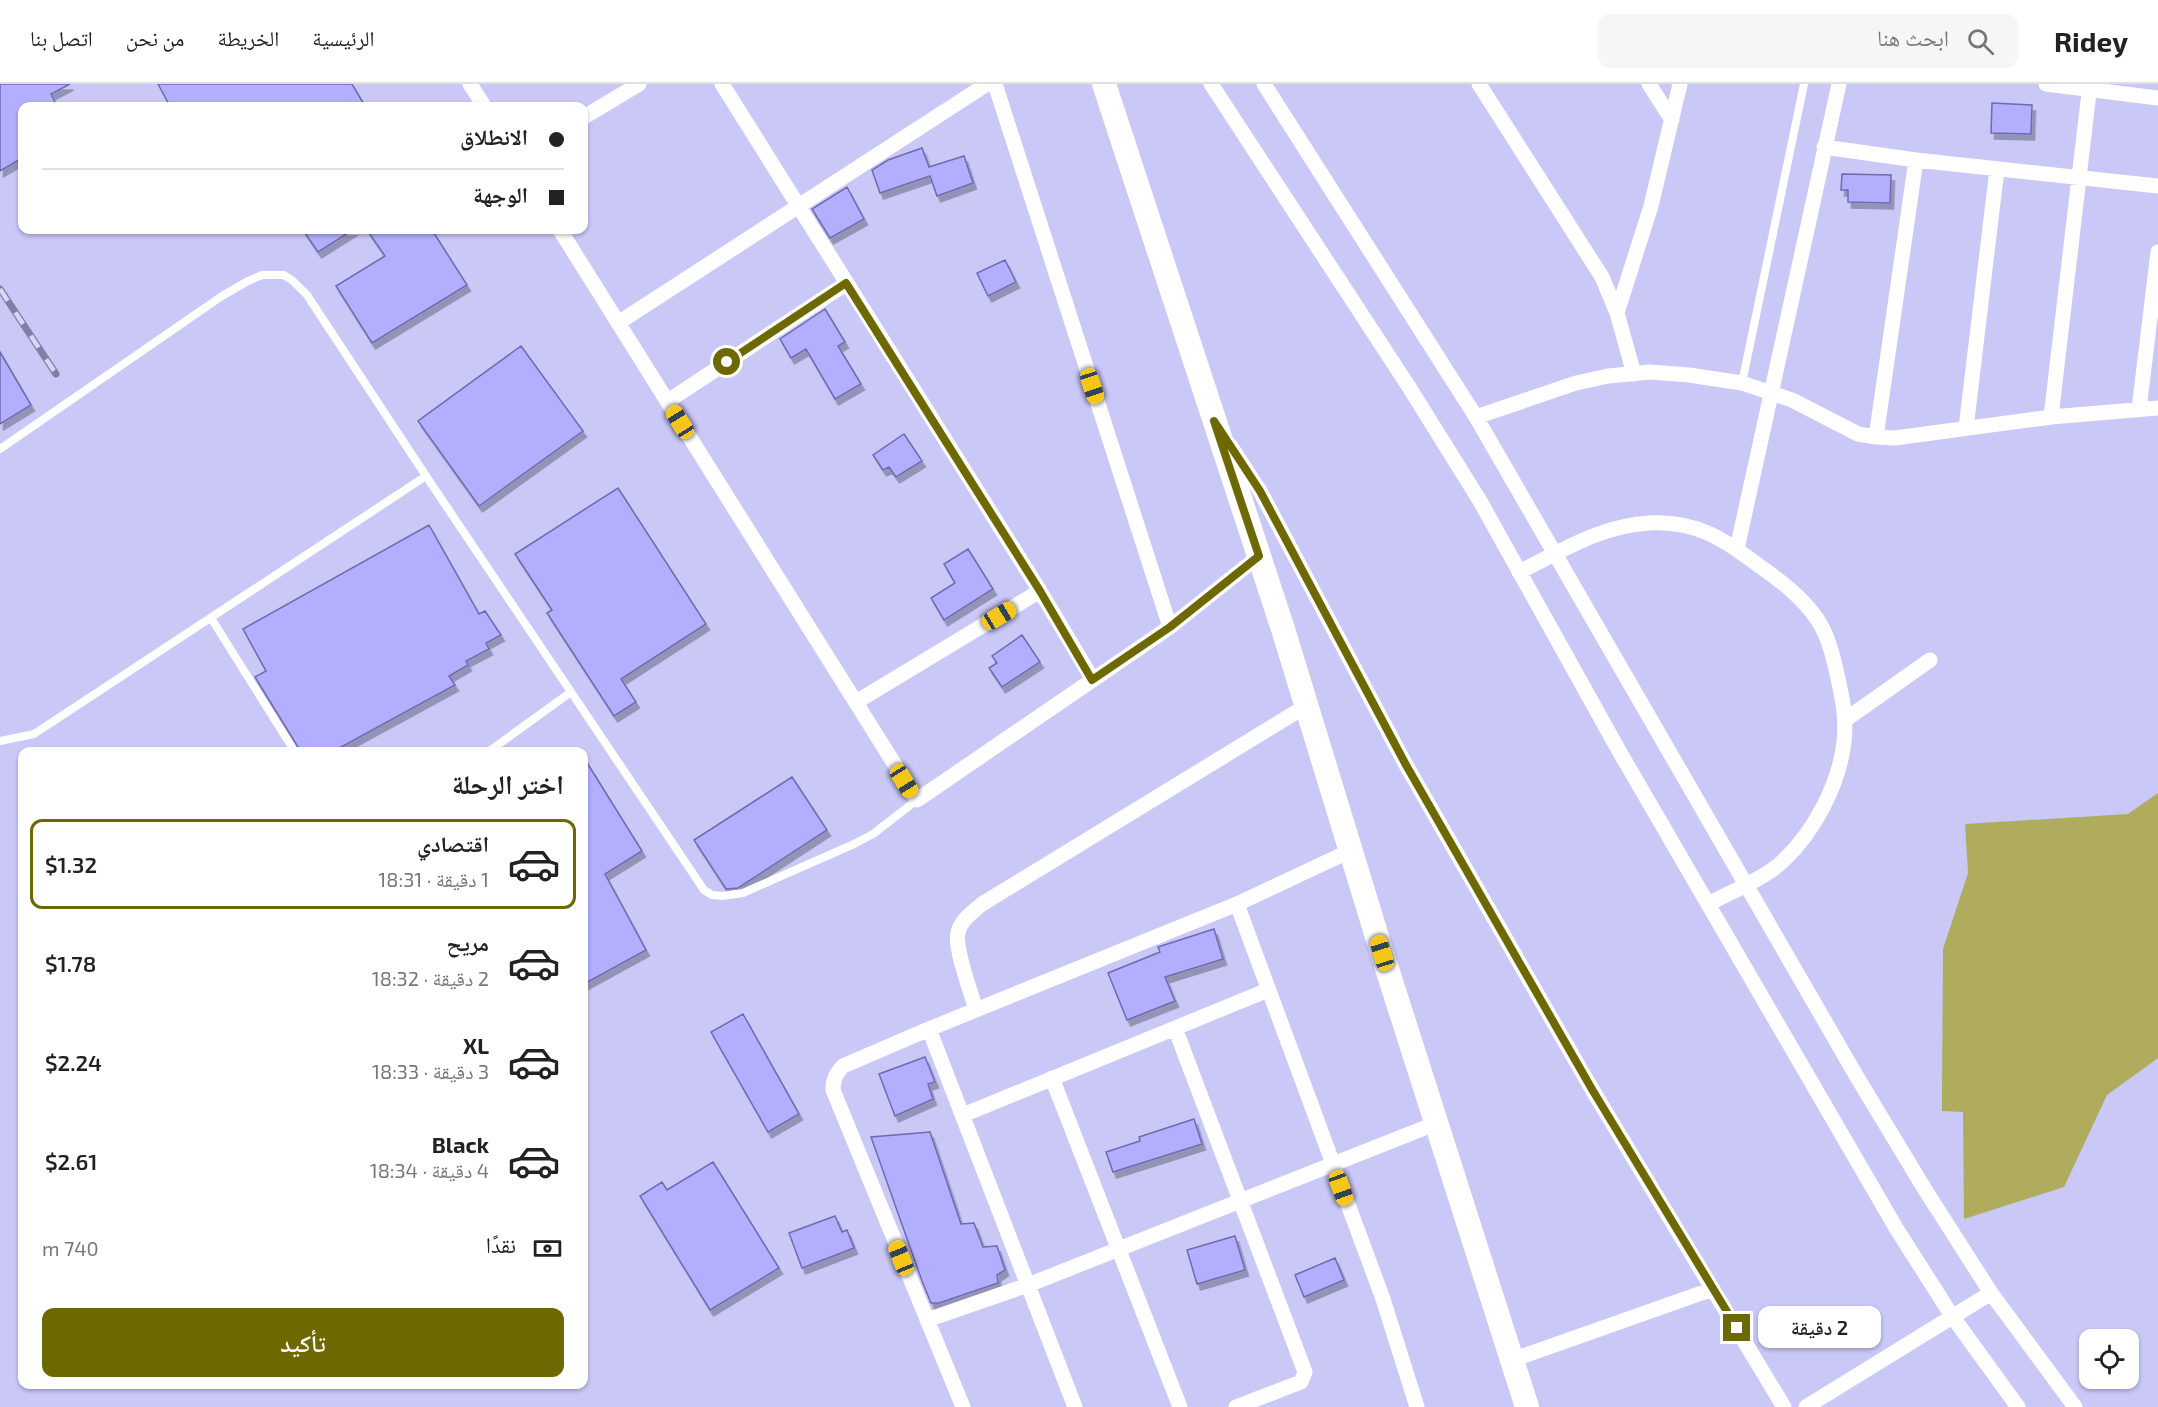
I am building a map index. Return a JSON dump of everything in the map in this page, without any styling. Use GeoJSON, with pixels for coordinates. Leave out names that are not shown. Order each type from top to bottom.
{"type":"FeatureCollection","features":[{"type":"Feature","properties":{"kind":"main road"},"geometry":{"type":"LineString","coordinates":[[1104,84],[1259,556],[1352,850],[1382,953],[1527,1407]]}},
{"type":"Feature","properties":{"kind":"street"},"geometry":{"type":"LineString","coordinates":[[470,84],[481,102]]}},
{"type":"Feature","properties":{"kind":"street"},"geometry":{"type":"LineString","coordinates":[[588,115],[639,84]]}},
{"type":"Feature","properties":{"kind":"street"},"geometry":{"type":"LineString","coordinates":[[722,84],[1040,591],[1092,680]]}},
{"type":"Feature","properties":{"kind":"street"},"geometry":{"type":"LineString","coordinates":[[618,323],[987,84]]}},
{"type":"Feature","properties":{"kind":"street"},"geometry":{"type":"LineString","coordinates":[[995,84],[1170,627]]}},
{"type":"Feature","properties":{"kind":"street"},"geometry":{"type":"LineString","coordinates":[[1211,84],[1409,387],[1480,501],[1618,749],[1884,1208],[1952,1316],[2018,1407]]}},
{"type":"Feature","properties":{"kind":"street"},"geometry":{"type":"LineString","coordinates":[[1264,84],[1476,417],[1912,1168],[1991,1293],[2075,1407]]}},
{"type":"Feature","properties":{"kind":"street"},"geometry":{"type":"LineString","coordinates":[[1479,84],[1594,263],[1617,313],[1634,374]]}},
{"type":"Feature","properties":{"kind":"street"},"geometry":{"type":"LineString","coordinates":[[1649,84],[1672,120]]}},
{"type":"Feature","properties":{"kind":"street"},"geometry":{"type":"LineString","coordinates":[[1617,313],[1651,206],[1680,84]]}},
{"type":"Feature","properties":{"kind":"street"},"geometry":{"type":"LineString","coordinates":[[1737,549],[1839,84]]}},
{"type":"Feature","properties":{"kind":"street"},"geometry":{"type":"LineString","coordinates":[[2046,84],[2090,87],[2158,99]]}},
{"type":"Feature","properties":{"kind":"street"},"geometry":{"type":"LineString","coordinates":[[2051,417],[2090,87]]}},
{"type":"Feature","properties":{"kind":"street"},"geometry":{"type":"LineString","coordinates":[[1824,147],[1916,160],[2158,186]]}},
{"type":"Feature","properties":{"kind":"street"},"geometry":{"type":"LineString","coordinates":[[1876,437],[1916,160]]}},
{"type":"Feature","properties":{"kind":"street"},"geometry":{"type":"LineString","coordinates":[[1966,428],[1997,169]]}},
{"type":"Feature","properties":{"kind":"street"},"geometry":{"type":"LineString","coordinates":[[562,234],[917,800],[1170,627],[1259,556]]}},
{"type":"Feature","properties":{"kind":"street"},"geometry":{"type":"LineString","coordinates":[[2139,409],[2156,287],[2158,252]]}},
{"type":"Feature","properties":{"kind":"street"},"geometry":{"type":"LineString","coordinates":[[668,401],[846,283]]}},
{"type":"Feature","properties":{"kind":"street"},"geometry":{"type":"LineString","coordinates":[[1476,417],[1576,383],[1608,376],[1650,372],[1742,383],[1770,392],[1826,416],[1858,434],[1876,437],[1904,437],[2051,417],[2158,408]]}},
{"type":"Feature","properties":{"kind":"street"},"geometry":{"type":"LineString","coordinates":[[1214,421],[1260,491],[1406,765],[1564,1040],[1784,1407]]}},
{"type":"Feature","properties":{"kind":"street"},"geometry":{"type":"LineString","coordinates":[[1520,572],[1606,530],[1651,523],[1695,527],[1717,536],[1785,584],[1817,619],[1826,636],[1834,663],[1845,720],[1844,742],[1838,770],[1815,820],[1782,863],[1708,904]]}},
{"type":"Feature","properties":{"kind":"street"},"geometry":{"type":"LineString","coordinates":[[855,702],[1040,591]]}},
{"type":"Feature","properties":{"kind":"street"},"geometry":{"type":"LineString","coordinates":[[1845,720],[1930,660]]}},
{"type":"Feature","properties":{"kind":"street"},"geometry":{"type":"LineString","coordinates":[[976,1010],[957,942],[958,930],[966,917],[982,904],[1306,706]]}},
{"type":"Feature","properties":{"kind":"street"},"geometry":{"type":"LineString","coordinates":[[963,1407],[833,1090],[834,1077],[843,1066],[1237,904],[1352,850]]}},
{"type":"Feature","properties":{"kind":"street"},"geometry":{"type":"LineString","coordinates":[[1237,904],[1383,1299],[1417,1407]]}},
{"type":"Feature","properties":{"kind":"street"},"geometry":{"type":"LineString","coordinates":[[963,1115],[1268,990]]}},
{"type":"Feature","properties":{"kind":"street"},"geometry":{"type":"LineString","coordinates":[[1175,1028],[1305,1372],[1301,1382],[1242,1406]]}},
{"type":"Feature","properties":{"kind":"street"},"geometry":{"type":"LineString","coordinates":[[929,1029],[1075,1407]]}},
{"type":"Feature","properties":{"kind":"street"},"geometry":{"type":"LineString","coordinates":[[1052,1078],[1180,1407]]}},
{"type":"Feature","properties":{"kind":"street"},"geometry":{"type":"LineString","coordinates":[[927,1320],[1028,1285],[1437,1123]]}},
{"type":"Feature","properties":{"kind":"street"},"geometry":{"type":"LineString","coordinates":[[1512,1360],[1713,1289]]}},
{"type":"Feature","properties":{"kind":"street"},"geometry":{"type":"LineString","coordinates":[[1806,1407],[1991,1293]]}},
{"type":"Feature","properties":{"kind":"lane"},"geometry":{"type":"LineString","coordinates":[[1742,383],[1804,84]]}},
{"type":"Feature","properties":{"kind":"lane"},"geometry":{"type":"LineString","coordinates":[[0,449],[222,296],[262,276],[274,274],[284,276],[293,281],[307,295],[704,890],[712,894],[743,893],[873,834],[917,800]]}},
{"type":"Feature","properties":{"kind":"lane"},"geometry":{"type":"LineString","coordinates":[[0,741],[34,734],[426,476]]}},
{"type":"Feature","properties":{"kind":"lane"},"geometry":{"type":"LineString","coordinates":[[211,618],[292,747]]}},
{"type":"Feature","properties":{"kind":"lane"},"geometry":{"type":"LineString","coordinates":[[495,747],[571,692]]}},
{"type":"Feature","properties":{"kind":"shaded area"},"geometry":{"type":"Polygon","coordinates":[[[2158,793],[2158,1058],[2107,1095],[2064,1187],[1964,1219],[1963,1112],[1942,1111],[1942,1094],[1943,949],[1968,873],[1965,824],[2128,814],[2158,793]]]}},
{"type":"Feature","properties":{"kind":"building"},"geometry":{"type":"Polygon","coordinates":[[[0,84],[70,84],[51,94],[55,102],[18,102],[18,160],[0,171],[0,84]]]}},
{"type":"Feature","properties":{"kind":"building"},"geometry":{"type":"Polygon","coordinates":[[[158,84],[352,84],[363,102],[168,102],[158,84]]]}},
{"type":"Feature","properties":{"kind":"building"},"geometry":{"type":"Polygon","coordinates":[[[1992,103],[2032,105],[2031,134],[1991,133],[1992,103]]]}},
{"type":"Feature","properties":{"kind":"building"},"geometry":{"type":"Polygon","coordinates":[[[922,148],[929,167],[964,156],[973,183],[937,196],[930,176],[880,193],[872,170],[888,160],[922,148]]]}},
{"type":"Feature","properties":{"kind":"building"},"geometry":{"type":"Polygon","coordinates":[[[1842,174],[1891,175],[1890,203],[1848,202],[1848,190],[1841,190],[1842,174]]]}},
{"type":"Feature","properties":{"kind":"building"},"geometry":{"type":"Polygon","coordinates":[[[847,187],[864,219],[830,238],[812,209],[847,187]]]}},
{"type":"Feature","properties":{"kind":"building"},"geometry":{"type":"Polygon","coordinates":[[[306,234],[347,234],[318,252],[306,234]]]}},
{"type":"Feature","properties":{"kind":"building"},"geometry":{"type":"Polygon","coordinates":[[[370,234],[435,234],[467,285],[372,343],[336,286],[385,256],[370,234]]]}},
{"type":"Feature","properties":{"kind":"building"},"geometry":{"type":"Polygon","coordinates":[[[1005,260],[1016,282],[988,296],[977,273],[1005,260]]]}},
{"type":"Feature","properties":{"kind":"building"},"geometry":{"type":"Polygon","coordinates":[[[825,309],[845,342],[838,346],[861,384],[835,399],[806,349],[791,358],[780,339],[825,309]]]}},
{"type":"Feature","properties":{"kind":"building"},"geometry":{"type":"Polygon","coordinates":[[[521,346],[583,431],[479,506],[418,421],[521,346]]]}},
{"type":"Feature","properties":{"kind":"building"},"geometry":{"type":"Polygon","coordinates":[[[0,352],[31,405],[0,424],[0,352]]]}},
{"type":"Feature","properties":{"kind":"building"},"geometry":{"type":"Polygon","coordinates":[[[904,434],[922,461],[896,477],[889,467],[883,470],[873,455],[904,434]]]}},
{"type":"Feature","properties":{"kind":"building"},"geometry":{"type":"Polygon","coordinates":[[[618,488],[706,624],[621,679],[636,702],[614,716],[547,613],[552,610],[515,554],[618,488]]]}},
{"type":"Feature","properties":{"kind":"building"},"geometry":{"type":"Polygon","coordinates":[[[429,525],[479,614],[485,611],[501,635],[486,643],[489,649],[466,661],[468,665],[449,676],[455,685],[341,747],[298,747],[255,677],[266,671],[243,629],[429,525]]]}},
{"type":"Feature","properties":{"kind":"building"},"geometry":{"type":"Polygon","coordinates":[[[968,549],[993,589],[944,620],[931,598],[955,583],[944,564],[968,549]]]}},
{"type":"Feature","properties":{"kind":"building"},"geometry":{"type":"Polygon","coordinates":[[[1022,635],[1040,662],[1002,687],[989,668],[997,663],[992,656],[1022,635]]]}},
{"type":"Feature","properties":{"kind":"building"},"geometry":{"type":"Polygon","coordinates":[[[588,764],[642,851],[605,874],[646,950],[588,982],[588,764]]]}},
{"type":"Feature","properties":{"kind":"building"},"geometry":{"type":"Polygon","coordinates":[[[792,777],[827,830],[738,888],[726,889],[694,840],[792,777]]]}},
{"type":"Feature","properties":{"kind":"building"},"geometry":{"type":"Polygon","coordinates":[[[1214,929],[1223,959],[1165,977],[1175,1001],[1127,1020],[1108,973],[1160,952],[1158,947],[1214,929]]]}},
{"type":"Feature","properties":{"kind":"building"},"geometry":{"type":"Polygon","coordinates":[[[743,1014],[799,1114],[768,1132],[711,1032],[743,1014]]]}},
{"type":"Feature","properties":{"kind":"building"},"geometry":{"type":"Polygon","coordinates":[[[925,1057],[935,1082],[928,1084],[933,1099],[895,1116],[879,1074],[925,1057]]]}},
{"type":"Feature","properties":{"kind":"building"},"geometry":{"type":"Polygon","coordinates":[[[1194,1119],[1202,1144],[1113,1172],[1106,1152],[1140,1141],[1139,1137],[1194,1119]]]}},
{"type":"Feature","properties":{"kind":"building"},"geometry":{"type":"Polygon","coordinates":[[[930,1132],[961,1224],[974,1223],[983,1247],[997,1246],[1005,1270],[997,1275],[998,1283],[939,1303],[931,1303],[871,1137],[930,1132]]]}},
{"type":"Feature","properties":{"kind":"building"},"geometry":{"type":"Polygon","coordinates":[[[713,1162],[779,1268],[710,1310],[640,1196],[662,1182],[667,1190],[713,1162]]]}},
{"type":"Feature","properties":{"kind":"building"},"geometry":{"type":"Polygon","coordinates":[[[835,1216],[842,1232],[847,1230],[854,1248],[802,1268],[789,1233],[835,1216]]]}},
{"type":"Feature","properties":{"kind":"building"},"geometry":{"type":"Polygon","coordinates":[[[1235,1236],[1245,1270],[1197,1284],[1187,1250],[1235,1236]]]}},
{"type":"Feature","properties":{"kind":"building"},"geometry":{"type":"Polygon","coordinates":[[[1335,1258],[1344,1280],[1304,1297],[1295,1275],[1335,1258]]]}},
{"type":"Feature","properties":{"kind":"railway"},"geometry":{"type":"LineString","coordinates":[[0,289],[56,374]]}},
{"type":"Feature","properties":{"kind":"route"},"geometry":{"type":"LineString","coordinates":[[727,362],[846,283],[1040,591],[1092,680],[1170,627],[1259,556],[1214,421],[1260,491],[1406,765],[1593,1091],[1737,1328]]}}]}
